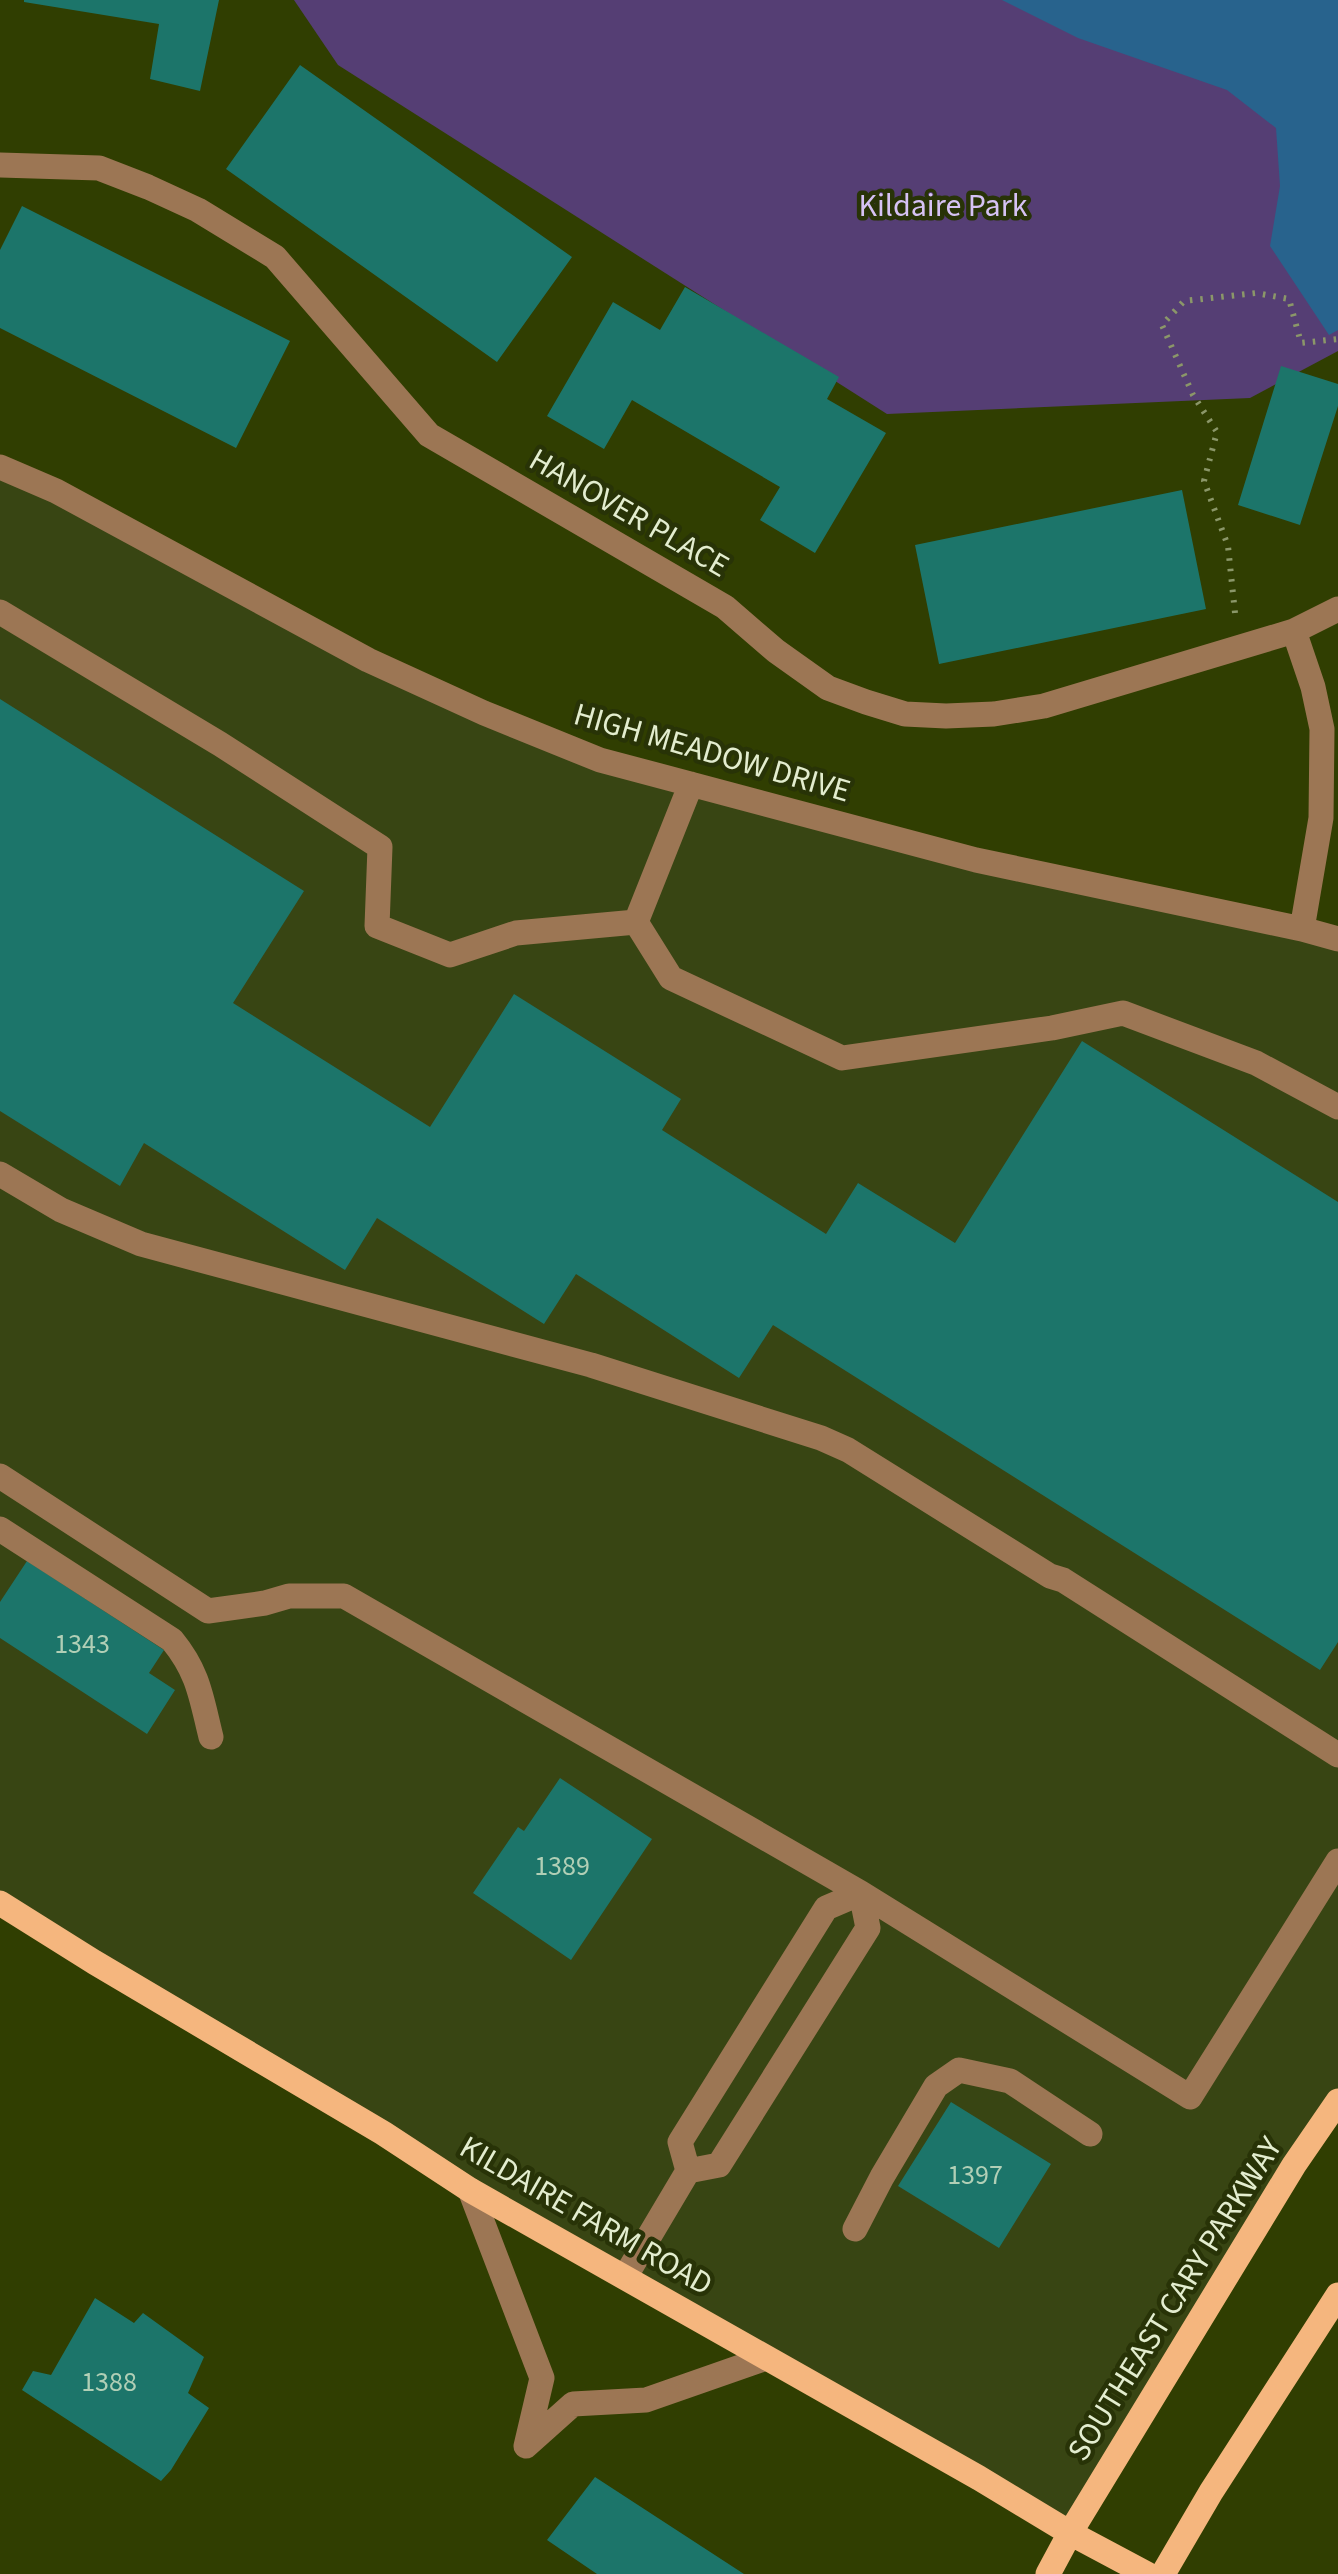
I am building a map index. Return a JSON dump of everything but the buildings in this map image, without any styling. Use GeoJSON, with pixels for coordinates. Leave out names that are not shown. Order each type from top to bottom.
{"type":"FeatureCollection","features":[{"type":"Feature","properties":{"kind":"main road","name":"KILDAIRE FARM ROAD"},"geometry":{"type":"LineString","coordinates":[[0,1903],[383,2132],[470,2190],[1147,2574]]}},
{"type":"Feature","properties":{"kind":"main road","name":"SOUTHEAST CARY PARKWAY"},"geometry":{"type":"LineString","coordinates":[[1048,2574],[1294,2165],[1338,2101]]}},
{"type":"Feature","properties":{"kind":"main road"},"geometry":{"type":"LineString","coordinates":[[1163,2574],[1338,2295]]}},
{"type":"Feature","properties":{"kind":"street","name":"HANOVER PLACE"},"geometry":{"type":"LineString","coordinates":[[0,165],[99,168],[198,210],[274,257],[429,435],[725,607],[776,651],[828,688],[904,714],[994,714],[1044,706],[1294,631],[1338,609]]}},
{"type":"Feature","properties":{"kind":"street","name":"HIGH MEADOW DRIVE"},"geometry":{"type":"LineString","coordinates":[[0,467],[56,491],[368,660],[600,760],[976,860],[1338,940]]}},
{"type":"Feature","properties":{"kind":"street"},"geometry":{"type":"LineString","coordinates":[[0,612],[220,744],[380,847],[377,926],[450,955],[516,933],[636,922]]}},
{"type":"Feature","properties":{"kind":"street"},"geometry":{"type":"LineString","coordinates":[[1294,631],[1314,686],[1322,729],[1321,818],[1302,929]]}},
{"type":"Feature","properties":{"kind":"street"},"geometry":{"type":"LineString","coordinates":[[636,922],[690,784]]}},
{"type":"Feature","properties":{"kind":"street"},"geometry":{"type":"LineString","coordinates":[[636,922],[672,978],[842,1058],[1124,1014],[1256,1063],[1338,1107]]}},
{"type":"Feature","properties":{"kind":"street"},"geometry":{"type":"LineString","coordinates":[[0,1174],[61,1210],[141,1244],[591,1365],[821,1438],[848,1450],[1050,1576],[1063,1580],[1338,1755]]}},
{"type":"Feature","properties":{"kind":"street"},"geometry":{"type":"LineString","coordinates":[[0,1476],[208,1611],[289,1596],[344,1596],[861,1893],[1190,2097],[1338,1861]]}},
{"type":"Feature","properties":{"kind":"street"},"geometry":{"type":"LineString","coordinates":[[0,1529],[172,1640],[197,1677],[211,1737]]}},
{"type":"Feature","properties":{"kind":"street"},"geometry":{"type":"LineString","coordinates":[[625,2277],[688,2171],[680,2142],[826,1908],[861,1893]]}},
{"type":"Feature","properties":{"kind":"street"},"geometry":{"type":"LineString","coordinates":[[688,2171],[720,2165],[868,1928],[861,1893]]}},
{"type":"Feature","properties":{"kind":"street"},"geometry":{"type":"LineString","coordinates":[[855,2230],[936,2086],[959,2070],[1010,2081],[1090,2134]]}},
{"type":"Feature","properties":{"kind":"street"},"geometry":{"type":"LineString","coordinates":[[470,2190],[542,2378],[526,2446],[573,2404],[646,2400],[766,2358]]}},
{"type":"Feature","properties":{"kind":"path"},"geometry":{"type":"LineString","coordinates":[[1240,647],[1228,546],[1204,482],[1216,432],[1193,395],[1162,325],[1184,302],[1256,292],[1288,299],[1301,342],[1338,338]]}},
{"type":"Feature","properties":{"kind":"shaded area"},"geometry":{"type":"Polygon","coordinates":[[[0,467],[600,760],[1338,941],[1338,2101],[1070,2533],[0,1897],[0,467]]]}},
{"type":"Feature","properties":{"kind":"green space","name":"Kildaire Park"},"geometry":{"type":"Polygon","coordinates":[[[294,0],[1338,0],[1338,351],[1250,398],[887,414],[338,65],[294,0]]]}},
{"type":"Feature","properties":{"kind":"water"},"geometry":{"type":"Polygon","coordinates":[[[1002,0],[1338,0],[1338,330],[1329,335],[1270,246],[1280,186],[1276,128],[1227,90],[1078,38],[1002,0]]]}}]}
